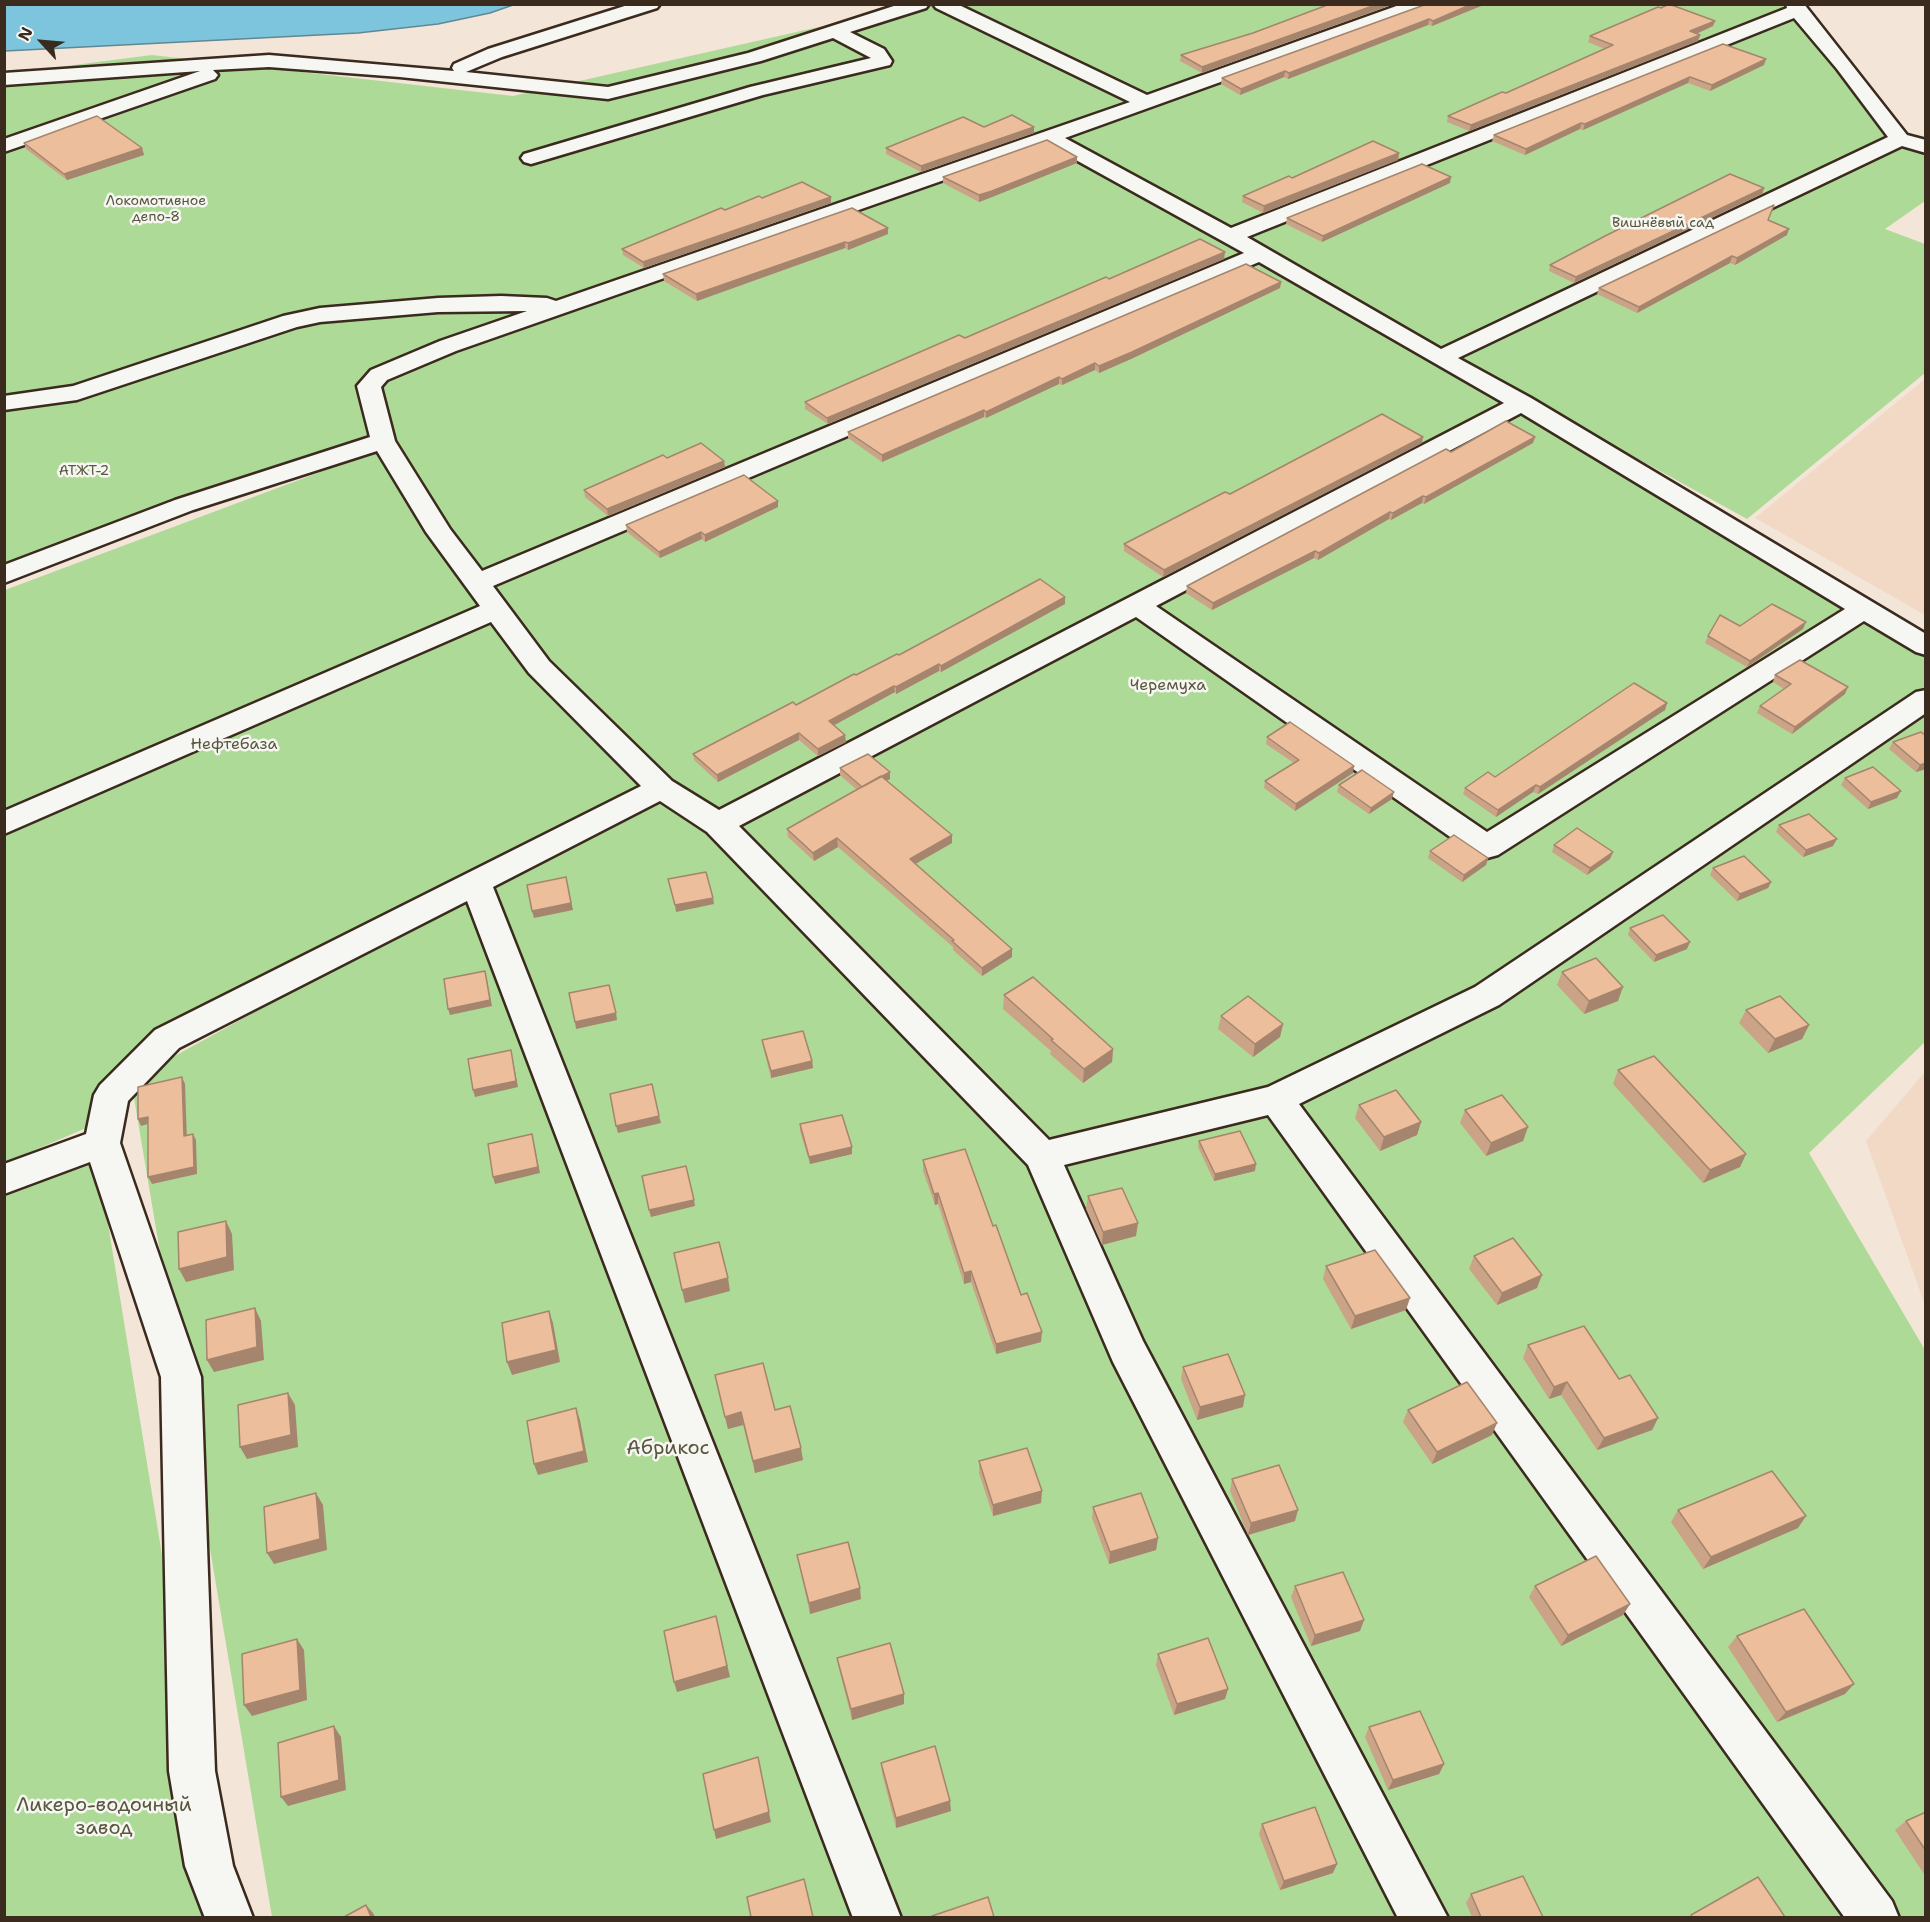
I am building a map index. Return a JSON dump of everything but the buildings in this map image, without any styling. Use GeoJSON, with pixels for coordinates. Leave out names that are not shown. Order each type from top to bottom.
{"type":"FeatureCollection","features":[{"type":"Feature","properties":{"kind":"lane"},"geometry":{"type":"LineString","coordinates":[[461,68],[495,53],[651,4]]}},
{"type":"Feature","properties":{"kind":"lane"},"geometry":{"type":"LineString","coordinates":[[623,70],[666,66],[730,52],[852,15],[899,4]]}},
{"type":"Feature","properties":{"kind":"lane"},"geometry":{"type":"LineString","coordinates":[[4,79],[269,61],[400,71],[608,93],[754,57],[920,4]]}},
{"type":"Feature","properties":{"kind":"lane"},"geometry":{"type":"LineString","coordinates":[[942,4],[1146,102]]}},
{"type":"Feature","properties":{"kind":"lane"},"geometry":{"type":"LineString","coordinates":[[1420,4],[1049,137],[448,346],[379,375],[369,386],[383,441],[439,532],[539,667],[661,788],[718,824],[1042,1156],[1127,1350],[1424,1917]]}},
{"type":"Feature","properties":{"kind":"lane"},"geometry":{"type":"LineString","coordinates":[[1230,236],[1796,8],[1844,65],[1900,139],[1926,147]]}},
{"type":"Feature","properties":{"kind":"lane"},"geometry":{"type":"LineString","coordinates":[[531,158],[757,91],[883,61],[877,53],[835,32]]}},
{"type":"Feature","properties":{"kind":"lane"},"geometry":{"type":"LineString","coordinates":[[4,146],[247,62]]}},
{"type":"Feature","properties":{"kind":"lane"},"geometry":{"type":"LineString","coordinates":[[400,71],[461,68],[573,71]]}},
{"type":"Feature","properties":{"kind":"lane"},"geometry":{"type":"LineString","coordinates":[[1049,137],[1230,236],[1522,403],[1926,646]]}},
{"type":"Feature","properties":{"kind":"lane"},"geometry":{"type":"LineString","coordinates":[[1440,358],[1900,139]]}},
{"type":"Feature","properties":{"kind":"lane"},"geometry":{"type":"LineString","coordinates":[[477,583],[1260,254]]}},
{"type":"Feature","properties":{"kind":"lane"},"geometry":{"type":"LineString","coordinates":[[4,403],[77,393],[291,321],[320,315],[438,305],[501,303],[566,306]]}},
{"type":"Feature","properties":{"kind":"lane"},"geometry":{"type":"LineString","coordinates":[[718,824],[1522,403]]}},
{"type":"Feature","properties":{"kind":"lane"},"geometry":{"type":"LineString","coordinates":[[4,575],[184,505],[383,441]]}},
{"type":"Feature","properties":{"kind":"lane"},"geometry":{"type":"LineString","coordinates":[[1137,605],[1487,847],[1864,609]]}},
{"type":"Feature","properties":{"kind":"lane"},"geometry":{"type":"LineString","coordinates":[[4,823],[497,609]]}},
{"type":"Feature","properties":{"kind":"lane"},"geometry":{"type":"LineString","coordinates":[[1042,1156],[1276,1099],[1487,996],[1926,699]]}},
{"type":"Feature","properties":{"kind":"lane"},"geometry":{"type":"LineString","coordinates":[[229,1917],[209,1866],[192,1771],[181,1377],[102,1143],[112,1095],[167,1039],[661,788]]}},
{"type":"Feature","properties":{"kind":"lane"},"geometry":{"type":"LineString","coordinates":[[476,883],[877,1917]]}},
{"type":"Feature","properties":{"kind":"lane"},"geometry":{"type":"LineString","coordinates":[[1276,1099],[1875,1917]]}},
{"type":"Feature","properties":{"kind":"lane"},"geometry":{"type":"LineString","coordinates":[[4,1179],[102,1143]]}},
{"type":"Feature","properties":{"kind":"shaded area"},"geometry":{"type":"Polygon","coordinates":[[[1925,379],[1925,615],[1755,518],[1925,379]]]}},
{"type":"Feature","properties":{"kind":"shaded area"},"geometry":{"type":"Polygon","coordinates":[[[1925,1072],[1925,1305],[1866,1141],[1925,1072]]]}},
{"type":"Feature","properties":{"kind":"green space","name":"Локомотивное депо-8"},"geometry":{"type":"Polygon","coordinates":[[[940,4],[1144,102],[568,301],[345,308],[86,390],[5,400],[4,74],[152,55],[513,96],[916,5],[940,4]]]}},
{"type":"Feature","properties":{"kind":"green space","name":"Вишнёвый сад"},"geometry":{"type":"Polygon","coordinates":[[[961,5],[1805,5],[1805,9],[1902,137],[1925,144],[1925,201],[1885,229],[1925,244],[1925,373],[1747,519],[1056,138],[1153,102],[961,5]]]}},
{"type":"Feature","properties":{"kind":"green space","name":"Черемуха"},"geometry":{"type":"Polygon","coordinates":[[[1049,137],[1925,646],[1925,699],[1487,996],[1276,1099],[1042,1156],[539,667],[383,441],[379,375],[1049,137]]]}},
{"type":"Feature","properties":{"kind":"green space","name":"АТЖТ-2"},"geometry":{"type":"Polygon","coordinates":[[[548,305],[371,375],[380,441],[5,583],[4,405],[81,394],[298,324],[329,318],[548,305]]]}},
{"type":"Feature","properties":{"kind":"green space","name":"Нефтебаза"},"geometry":{"type":"Polygon","coordinates":[[[379,450],[533,669],[652,788],[159,1035],[97,1095],[86,1128],[5,1163],[5,590],[379,450]]]}},
{"type":"Feature","properties":{"kind":"green space","name":"Абрикос"},"geometry":{"type":"Polygon","coordinates":[[[1925,705],[1925,1042],[1809,1153],[1925,1350],[1925,1917],[272,1917],[131,1080],[661,789],[1042,1158],[1161,1143],[1290,1111],[1497,1006],[1925,705]]]}},
{"type":"Feature","properties":{"kind":"green space","name":"Ликеро-водочный завод"},"geometry":{"type":"Polygon","coordinates":[[[94,1138],[221,1917],[5,1917],[4,1177],[94,1138]]]}},
{"type":"Feature","properties":{"kind":"water"},"geometry":{"type":"Polygon","coordinates":[[[4,5],[513,5],[490,13],[438,24],[358,33],[5,51],[4,5]]]}}]}
